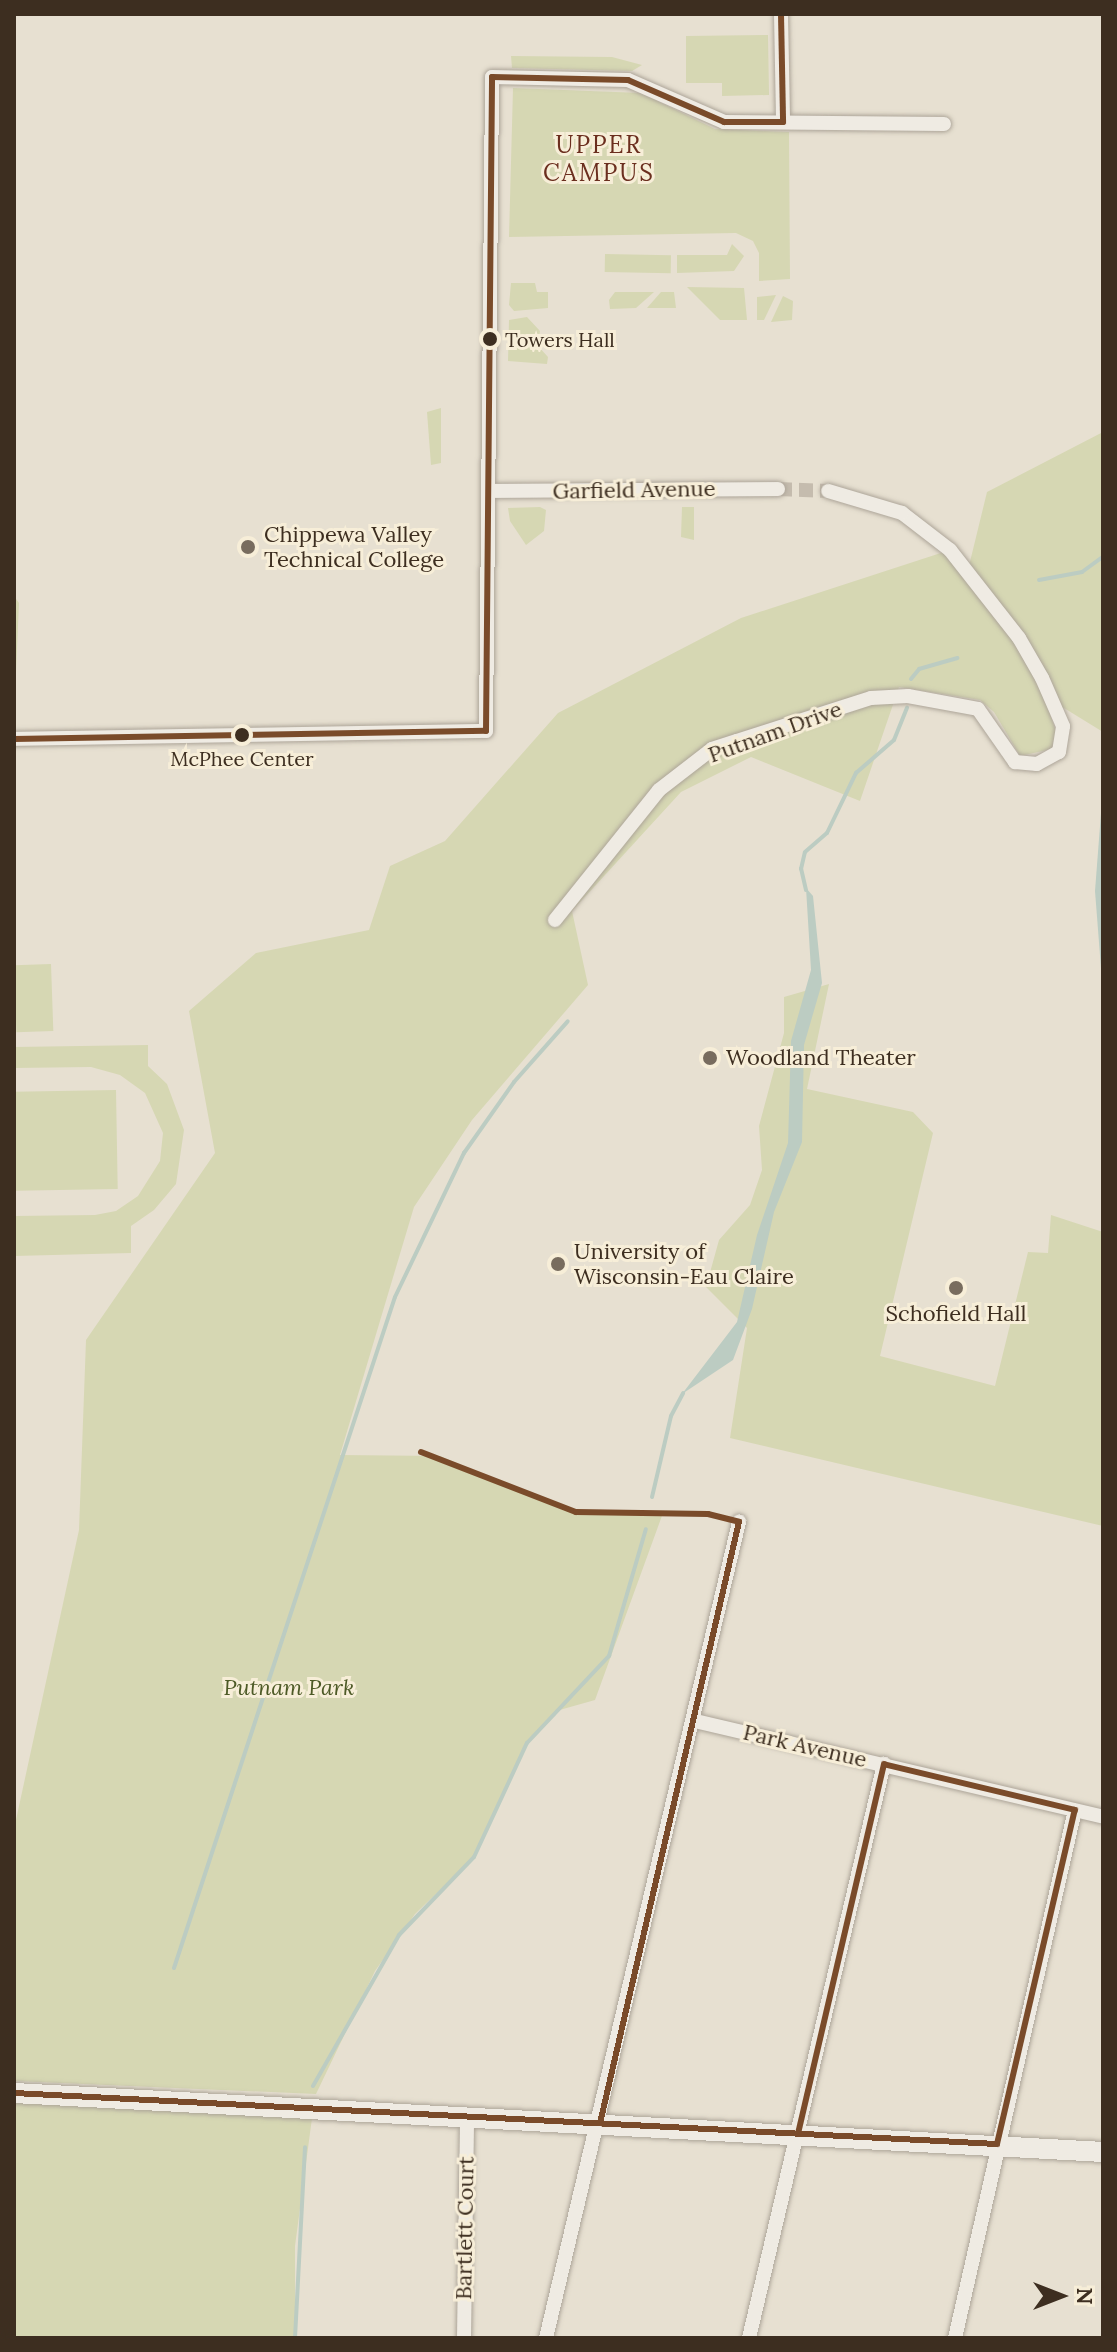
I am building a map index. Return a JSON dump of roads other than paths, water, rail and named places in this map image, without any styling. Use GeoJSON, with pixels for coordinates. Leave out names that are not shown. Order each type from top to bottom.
{"type":"FeatureCollection","features":[{"type":"Feature","properties":{"kind":"main road"},"geometry":{"type":"LineString","coordinates":[[14,2093],[798,2133],[1103,2152]]}},
{"type":"Feature","properties":{"kind":"street"},"geometry":{"type":"LineString","coordinates":[[781,14],[783,122]]}},
{"type":"Feature","properties":{"kind":"street"},"geometry":{"type":"LineString","coordinates":[[14,739],[486,731],[492,77],[628,80],[724,122],[944,124]]}},
{"type":"Feature","properties":{"kind":"street","name":"Garfield Avenue"},"geometry":{"type":"LineString","coordinates":[[490,491],[778,489]]}},
{"type":"Feature","properties":{"kind":"street","name":"Putnam Drive"},"geometry":{"type":"LineString","coordinates":[[555,920],[659,790],[712,749],[806,718],[889,696],[956,703],[985,716],[1015,762],[1037,764],[1056,756],[1063,726],[1019,638],[975,580],[937,538],[902,513],[828,491]]}},
{"type":"Feature","properties":{"kind":"street"},"geometry":{"type":"LineString","coordinates":[[546,2338],[600,2123],[739,1522]]}},
{"type":"Feature","properties":{"kind":"street","name":"Park Avenue"},"geometry":{"type":"LineString","coordinates":[[695,1721],[1103,1817]]}},
{"type":"Feature","properties":{"kind":"street"},"geometry":{"type":"LineString","coordinates":[[749,2338],[884,1764]]}},
{"type":"Feature","properties":{"kind":"street"},"geometry":{"type":"LineString","coordinates":[[955,2338],[1075,1810]]}},
{"type":"Feature","properties":{"kind":"street","name":"Bartlett Court"},"geometry":{"type":"LineString","coordinates":[[464,2338],[467,2117]]}},
{"type":"Feature","properties":{"kind":"waterway"},"geometry":{"type":"LineString","coordinates":[[1039,580],[1082,572],[1103,557]]}},
{"type":"Feature","properties":{"kind":"waterway"},"geometry":{"type":"LineString","coordinates":[[911,679],[919,669],[957,658]]}},
{"type":"Feature","properties":{"kind":"waterway"},"geometry":{"type":"LineString","coordinates":[[806,890],[801,869],[805,852],[827,833],[856,773],[894,740],[907,708]]}},
{"type":"Feature","properties":{"kind":"waterway"},"geometry":{"type":"LineString","coordinates":[[174,1968],[395,1297],[464,1153],[514,1082],[568,1021]]}},
{"type":"Feature","properties":{"kind":"waterway"},"geometry":{"type":"LineString","coordinates":[[652,1497],[671,1416],[683,1393]]}},
{"type":"Feature","properties":{"kind":"waterway"},"geometry":{"type":"LineString","coordinates":[[313,2086],[399,1935],[474,1857],[527,1743],[609,1656],[646,1529]]}},
{"type":"Feature","properties":{"kind":"waterway"},"geometry":{"type":"LineString","coordinates":[[295,2338],[305,2147]]}},
{"type":"Feature","properties":{"kind":"tunnel"},"geometry":{"type":"LineString","coordinates":[[778,489],[828,491]]}},
{"type":"Feature","properties":{"kind":"place","name":"Towers Hall"},"geometry":{"type":"Point","coordinates":[490,339]}},
{"type":"Feature","properties":{"kind":"place","name":"Chippewa Valley Technical College"},"geometry":{"type":"Point","coordinates":[248,547]}},
{"type":"Feature","properties":{"kind":"place","name":"McPhee Center"},"geometry":{"type":"Point","coordinates":[242,735]}},
{"type":"Feature","properties":{"kind":"place","name":"Woodland Theater"},"geometry":{"type":"Point","coordinates":[710,1058]}},
{"type":"Feature","properties":{"kind":"place","name":"University of Wisconsin-Eau Claire"},"geometry":{"type":"Point","coordinates":[558,1264]}},
{"type":"Feature","properties":{"kind":"place","name":"Schofield Hall"},"geometry":{"type":"Point","coordinates":[956,1288]}},
{"type":"Feature","properties":{"kind":"district","name":"UPPER CAMPUS"},"geometry":{"type":"Point","coordinates":[599,159]}},
{"type":"Feature","properties":{"kind":"park label","name":"Putnam Park"},"geometry":{"type":"Point","coordinates":[289,1688]}}]}
